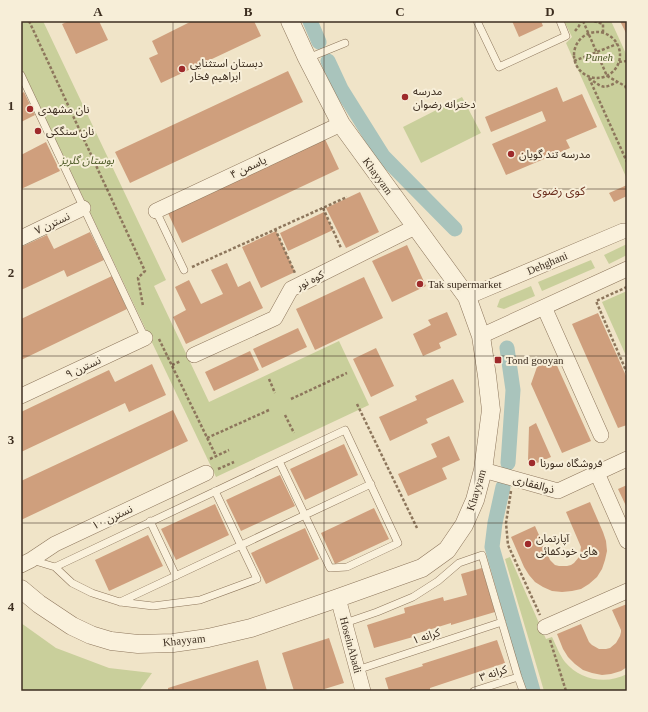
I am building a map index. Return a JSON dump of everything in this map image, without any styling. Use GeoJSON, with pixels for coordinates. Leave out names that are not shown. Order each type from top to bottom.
{"type":"FeatureCollection","features":[{"type":"Feature","properties":{"kind":"street","name":"Khayyam"},"geometry":{"type":"LineString","coordinates":[[21,589],[39,604],[72,626],[91,635],[111,641],[138,644],[174,643],[208,638],[251,628],[422,568],[447,550],[464,525],[475,500],[483,470],[491,410],[480,336],[467,297],[341,124],[290,21]]}},
{"type":"Feature","properties":{"kind":"street","name":"یاسمن ۴"},"geometry":{"type":"LineString","coordinates":[[156,211],[341,124]]}},
{"type":"Feature","properties":{"kind":"street","name":"نسترن ۷"},"geometry":{"type":"LineString","coordinates":[[21,238],[84,208]]}},
{"type":"Feature","properties":{"kind":"street","name":"کوه نور"},"geometry":{"type":"LineString","coordinates":[[194,355],[275,318],[291,289],[415,227]]}},
{"type":"Feature","properties":{"kind":"street","name":"Dehghani"},"geometry":{"type":"LineString","coordinates":[[467,297],[623,231],[627,231]]}},
{"type":"Feature","properties":{"kind":"street"},"geometry":{"type":"LineString","coordinates":[[480,336],[627,269]]}},
{"type":"Feature","properties":{"kind":"street"},"geometry":{"type":"LineString","coordinates":[[544,307],[601,435]]}},
{"type":"Feature","properties":{"kind":"street","name":"نسترن ۹"},"geometry":{"type":"LineString","coordinates":[[21,396],[152,338]]}},
{"type":"Feature","properties":{"kind":"street","name":"ذوالفقاری"},"geometry":{"type":"LineString","coordinates":[[483,470],[558,491],[627,459]]}},
{"type":"Feature","properties":{"kind":"street","name":"نسترن ۱۰"},"geometry":{"type":"LineString","coordinates":[[26,563],[55,544],[211,469]]}},
{"type":"Feature","properties":{"kind":"street"},"geometry":{"type":"LineString","coordinates":[[597,473],[627,541]]}},
{"type":"Feature","properties":{"kind":"street"},"geometry":{"type":"LineString","coordinates":[[545,627],[627,591]]}},
{"type":"Feature","properties":{"kind":"street","name":"HoseinAbadi"},"geometry":{"type":"LineString","coordinates":[[338,598],[363,691]]}},
{"type":"Feature","properties":{"kind":"lane"},"geometry":{"type":"LineString","coordinates":[[477,21],[499,67],[566,36],[560,21]]}},
{"type":"Feature","properties":{"kind":"lane"},"geometry":{"type":"LineString","coordinates":[[307,58],[345,43]]}},
{"type":"Feature","properties":{"kind":"lane"},"geometry":{"type":"LineString","coordinates":[[21,74],[84,208],[152,338]]}},
{"type":"Feature","properties":{"kind":"lane"},"geometry":{"type":"LineString","coordinates":[[156,211],[184,270]]}},
{"type":"Feature","properties":{"kind":"lane"},"geometry":{"type":"LineString","coordinates":[[26,563],[55,567],[150,521],[345,430],[398,543],[347,567],[330,568],[279,461]]}},
{"type":"Feature","properties":{"kind":"lane"},"geometry":{"type":"LineString","coordinates":[[120,602],[371,484]]}},
{"type":"Feature","properties":{"kind":"lane"},"geometry":{"type":"LineString","coordinates":[[55,567],[72,583],[92,593],[120,602],[153,606],[200,600],[257,579],[214,491]]}},
{"type":"Feature","properties":{"kind":"lane"},"geometry":{"type":"LineString","coordinates":[[150,521],[176,576]]}},
{"type":"Feature","properties":{"kind":"lane"},"geometry":{"type":"LineString","coordinates":[[345,623],[413,597],[438,581],[459,563],[482,555],[523,691]]}},
{"type":"Feature","properties":{"kind":"lane","name":"کرانه ۱"},"geometry":{"type":"LineString","coordinates":[[357,670],[502,622]]}},
{"type":"Feature","properties":{"kind":"lane","name":"کرانه ۳"},"geometry":{"type":"LineString","coordinates":[[474,691],[518,677]]}},
{"type":"Feature","properties":{"kind":"path"},"geometry":{"type":"LineString","coordinates":[[30,21],[145,271],[138,278],[143,305],[146,312]]}},
{"type":"Feature","properties":{"kind":"path"},"geometry":{"type":"LineString","coordinates":[[583,21],[607,76],[625,86],[627,90]]}},
{"type":"Feature","properties":{"kind":"path"},"geometry":{"type":"LineString","coordinates":[[594,21],[603,24],[603,32]]}},
{"type":"Feature","properties":{"kind":"path"},"geometry":{"type":"LineString","coordinates":[[589,78],[602,78],[607,76],[616,68],[619,62],[620,49],[614,39],[609,35],[598,31],[583,35],[576,43],[573,55],[574,61],[577,69],[589,78],[601,87],[617,82]]}},
{"type":"Feature","properties":{"kind":"path"},"geometry":{"type":"LineString","coordinates":[[574,61],[617,44]]}},
{"type":"Feature","properties":{"kind":"path"},"geometry":{"type":"LineString","coordinates":[[619,62],[627,62]]}},
{"type":"Feature","properties":{"kind":"path"},"geometry":{"type":"LineString","coordinates":[[589,78],[627,162]]}},
{"type":"Feature","properties":{"kind":"path"},"geometry":{"type":"LineString","coordinates":[[184,270],[347,197]]}},
{"type":"Feature","properties":{"kind":"path"},"geometry":{"type":"LineString","coordinates":[[323,208],[348,261]]}},
{"type":"Feature","properties":{"kind":"path"},"geometry":{"type":"LineString","coordinates":[[275,229],[301,284]]}},
{"type":"Feature","properties":{"kind":"path"},"geometry":{"type":"LineString","coordinates":[[627,287],[596,301],[627,373]]}},
{"type":"Feature","properties":{"kind":"path"},"geometry":{"type":"LineString","coordinates":[[152,338],[216,456]]}},
{"type":"Feature","properties":{"kind":"path"},"geometry":{"type":"LineString","coordinates":[[291,399],[347,373]]}},
{"type":"Feature","properties":{"kind":"path"},"geometry":{"type":"LineString","coordinates":[[269,379],[275,393]]}},
{"type":"Feature","properties":{"kind":"path"},"geometry":{"type":"LineString","coordinates":[[357,404],[416,528]]}},
{"type":"Feature","properties":{"kind":"path"},"geometry":{"type":"LineString","coordinates":[[207,438],[269,410]]}},
{"type":"Feature","properties":{"kind":"path"},"geometry":{"type":"LineString","coordinates":[[285,415],[294,434]]}},
{"type":"Feature","properties":{"kind":"path"},"geometry":{"type":"LineString","coordinates":[[228,450],[210,459],[211,469],[234,462]]}},
{"type":"Feature","properties":{"kind":"path"},"geometry":{"type":"LineString","coordinates":[[511,491],[506,523],[508,545],[545,627],[566,691]]}},
{"type":"Feature","properties":{"kind":"green space","name":"بوستان گلریز"},"geometry":{"type":"Polygon","coordinates":[[[21,21],[43,21],[166,280],[154,286],[209,402],[339,341],[369,405],[216,477],[21,67],[21,21]]]}},
{"type":"Feature","properties":{"kind":"green space","name":"Puneh"},"geometry":{"type":"Polygon","coordinates":[[[564,21],[611,21],[627,56],[627,179],[566,43],[572,37],[564,21]]]}},
{"type":"Feature","properties":{"kind":"green space"},"geometry":{"type":"Polygon","coordinates":[[[462,97],[481,133],[421,163],[403,127],[462,97]]]}},
{"type":"Feature","properties":{"kind":"green space"},"geometry":{"type":"Polygon","coordinates":[[[627,244],[627,255],[609,264],[604,255],[627,244]]]}},
{"type":"Feature","properties":{"kind":"green space"},"geometry":{"type":"Polygon","coordinates":[[[591,260],[595,268],[542,291],[538,282],[591,260]]]}},
{"type":"Feature","properties":{"kind":"green space"},"geometry":{"type":"Polygon","coordinates":[[[531,286],[535,296],[504,309],[497,307],[500,299],[531,286]]]}},
{"type":"Feature","properties":{"kind":"green space"},"geometry":{"type":"Polygon","coordinates":[[[627,291],[627,358],[602,302],[627,291]]]}},
{"type":"Feature","properties":{"kind":"green space"},"geometry":{"type":"Polygon","coordinates":[[[510,557],[546,639],[552,637],[565,662],[578,673],[594,679],[611,679],[627,674],[627,691],[544,691],[505,559],[510,557]]]}},
{"type":"Feature","properties":{"kind":"green space"},"geometry":{"type":"Polygon","coordinates":[[[21,623],[56,648],[109,668],[152,673],[139,691],[21,691],[21,623]]]}},
{"type":"Feature","properties":{"kind":"building"},"geometry":{"type":"Polygon","coordinates":[[[69,21],[99,21],[108,40],[76,54],[62,24],[69,21]]]}},
{"type":"Feature","properties":{"kind":"building"},"geometry":{"type":"Polygon","coordinates":[[[192,21],[254,21],[261,36],[161,83],[149,58],[158,54],[152,41],[192,21]]]}},
{"type":"Feature","properties":{"kind":"building"},"geometry":{"type":"Polygon","coordinates":[[[512,21],[541,21],[543,26],[519,37],[512,21]]]}},
{"type":"Feature","properties":{"kind":"building"},"geometry":{"type":"Polygon","coordinates":[[[620,21],[627,21],[627,35],[620,21]]]}},
{"type":"Feature","properties":{"kind":"building"},"geometry":{"type":"Polygon","coordinates":[[[288,71],[303,102],[130,183],[115,152],[288,71]]]}},
{"type":"Feature","properties":{"kind":"building"},"geometry":{"type":"Polygon","coordinates":[[[557,87],[563,102],[582,94],[597,127],[566,140],[570,148],[506,175],[492,144],[546,121],[542,111],[491,132],[485,117],[557,87]]]}},
{"type":"Feature","properties":{"kind":"building"},"geometry":{"type":"Polygon","coordinates":[[[24,92],[35,115],[21,122],[21,94],[24,92]]]}},
{"type":"Feature","properties":{"kind":"building"},"geometry":{"type":"Polygon","coordinates":[[[324,137],[339,169],[182,243],[167,211],[324,137]]]}},
{"type":"Feature","properties":{"kind":"building"},"geometry":{"type":"Polygon","coordinates":[[[46,142],[60,171],[21,189],[21,155],[46,142]]]}},
{"type":"Feature","properties":{"kind":"building"},"geometry":{"type":"Polygon","coordinates":[[[627,185],[627,196],[614,202],[609,193],[627,185]]]}},
{"type":"Feature","properties":{"kind":"building"},"geometry":{"type":"Polygon","coordinates":[[[360,192],[379,232],[346,248],[326,208],[360,192]]]}},
{"type":"Feature","properties":{"kind":"building"},"geometry":{"type":"Polygon","coordinates":[[[324,212],[333,230],[288,251],[280,233],[324,212]]]}},
{"type":"Feature","properties":{"kind":"building"},"geometry":{"type":"Polygon","coordinates":[[[276,231],[295,272],[261,288],[242,247],[276,231]]]}},
{"type":"Feature","properties":{"kind":"building"},"geometry":{"type":"Polygon","coordinates":[[[90,232],[104,260],[67,277],[64,270],[21,290],[21,247],[47,235],[54,249],[90,232]]]}},
{"type":"Feature","properties":{"kind":"building"},"geometry":{"type":"Polygon","coordinates":[[[407,245],[426,286],[392,302],[372,261],[407,245]]]}},
{"type":"Feature","properties":{"kind":"building"},"geometry":{"type":"Polygon","coordinates":[[[227,263],[238,287],[250,281],[263,308],[186,344],[173,317],[186,310],[175,287],[189,280],[201,304],[223,294],[211,270],[227,263]]]}},
{"type":"Feature","properties":{"kind":"building"},"geometry":{"type":"Polygon","coordinates":[[[112,276],[127,309],[21,360],[21,319],[112,276]]]}},
{"type":"Feature","properties":{"kind":"building"},"geometry":{"type":"Polygon","coordinates":[[[364,277],[383,318],[315,350],[296,309],[364,277]]]}},
{"type":"Feature","properties":{"kind":"building"},"geometry":{"type":"Polygon","coordinates":[[[447,312],[457,335],[439,343],[441,348],[423,356],[413,334],[431,325],[428,320],[447,312]]]}},
{"type":"Feature","properties":{"kind":"building"},"geometry":{"type":"Polygon","coordinates":[[[598,313],[627,378],[627,425],[618,428],[572,324],[598,313]]]}},
{"type":"Feature","properties":{"kind":"building"},"geometry":{"type":"Polygon","coordinates":[[[298,328],[307,347],[262,368],[253,349],[298,328]]]}},
{"type":"Feature","properties":{"kind":"building"},"geometry":{"type":"Polygon","coordinates":[[[376,348],[394,386],[371,397],[353,359],[376,348]]]}},
{"type":"Feature","properties":{"kind":"building"},"geometry":{"type":"Polygon","coordinates":[[[250,351],[259,370],[214,391],[205,372],[250,351]]]}},
{"type":"Feature","properties":{"kind":"building"},"geometry":{"type":"Polygon","coordinates":[[[554,359],[591,441],[562,453],[531,384],[537,367],[554,359]]]}},
{"type":"Feature","properties":{"kind":"building"},"geometry":{"type":"Polygon","coordinates":[[[152,364],[166,395],[129,412],[125,403],[21,452],[21,412],[109,370],[115,382],[152,364]]]}},
{"type":"Feature","properties":{"kind":"building"},"geometry":{"type":"Polygon","coordinates":[[[453,379],[464,402],[426,419],[428,423],[390,441],[379,417],[417,400],[415,396],[453,379]]]}},
{"type":"Feature","properties":{"kind":"building"},"geometry":{"type":"Polygon","coordinates":[[[173,410],[188,441],[21,520],[21,481],[173,410]]]}},
{"type":"Feature","properties":{"kind":"building"},"geometry":{"type":"Polygon","coordinates":[[[536,423],[551,457],[530,466],[528,461],[529,427],[536,423]]]}},
{"type":"Feature","properties":{"kind":"building"},"geometry":{"type":"Polygon","coordinates":[[[449,436],[460,460],[442,468],[447,479],[408,496],[398,474],[437,457],[431,444],[449,436]]]}},
{"type":"Feature","properties":{"kind":"building"},"geometry":{"type":"Polygon","coordinates":[[[344,444],[358,475],[305,500],[290,469],[344,444]]]}},
{"type":"Feature","properties":{"kind":"building"},"geometry":{"type":"Polygon","coordinates":[[[280,475],[295,506],[241,531],[226,500],[280,475]]]}},
{"type":"Feature","properties":{"kind":"building"},"geometry":{"type":"Polygon","coordinates":[[[627,485],[627,508],[618,489],[627,485]]]}},
{"type":"Feature","properties":{"kind":"building","name":"آپارتمان های خودکفائی"},"geometry":{"type":"Polygon","coordinates":[[[590,502],[606,541],[607,551],[602,569],[597,577],[581,589],[562,592],[552,591],[543,587],[535,582],[529,575],[511,537],[535,526],[550,560],[555,565],[559,566],[571,565],[579,557],[581,547],[566,512],[590,502]]]}},
{"type":"Feature","properties":{"kind":"building"},"geometry":{"type":"Polygon","coordinates":[[[215,504],[229,535],[176,560],[161,529],[215,504]]]}},
{"type":"Feature","properties":{"kind":"building"},"geometry":{"type":"Polygon","coordinates":[[[374,508],[389,539],[335,564],[321,533],[374,508]]]}},
{"type":"Feature","properties":{"kind":"building"},"geometry":{"type":"Polygon","coordinates":[[[305,528],[319,559],[266,584],[251,553],[305,528]]]}},
{"type":"Feature","properties":{"kind":"building"},"geometry":{"type":"Polygon","coordinates":[[[148,535],[163,566],[109,591],[95,560],[148,535]]]}},
{"type":"Feature","properties":{"kind":"building"},"geometry":{"type":"Polygon","coordinates":[[[482,568],[495,612],[451,625],[451,623],[412,635],[413,637],[374,648],[367,625],[405,613],[404,608],[443,597],[444,601],[467,595],[461,574],[482,568]]]}},
{"type":"Feature","properties":{"kind":"building"},"geometry":{"type":"Polygon","coordinates":[[[627,604],[627,667],[621,671],[602,675],[583,670],[575,664],[563,649],[557,634],[581,624],[589,642],[592,645],[599,649],[610,648],[616,643],[621,632],[612,610],[627,604]]]}},
{"type":"Feature","properties":{"kind":"building"},"geometry":{"type":"Polygon","coordinates":[[[329,638],[344,683],[318,691],[294,691],[282,653],[329,638]]]}},
{"type":"Feature","properties":{"kind":"building"},"geometry":{"type":"Polygon","coordinates":[[[497,640],[505,663],[430,688],[430,690],[426,691],[389,691],[385,678],[423,666],[422,664],[497,640]]]}},
{"type":"Feature","properties":{"kind":"building"},"geometry":{"type":"Polygon","coordinates":[[[258,660],[267,691],[168,691],[168,688],[258,660]]]}},
{"type":"Feature","properties":{"kind":"waterway"},"geometry":{"type":"LineString","coordinates":[[310,21],[319,42]]}},
{"type":"Feature","properties":{"kind":"waterway"},"geometry":{"type":"LineString","coordinates":[[328,61],[341,89],[383,156],[455,229]]}},
{"type":"Feature","properties":{"kind":"waterway"},"geometry":{"type":"LineString","coordinates":[[507,348],[513,390],[508,463]]}},
{"type":"Feature","properties":{"kind":"waterway"},"geometry":{"type":"LineString","coordinates":[[503,487],[495,523],[492,547],[533,691]]}},
{"type":"Feature","properties":{"kind":"place","name":"دبستان استثنایی ابراهیم فخار"},"geometry":{"type":"Point","coordinates":[182,69]}},
{"type":"Feature","properties":{"kind":"place","name":"مدرسه دخترانه رضوان"},"geometry":{"type":"Point","coordinates":[405,97]}},
{"type":"Feature","properties":{"kind":"place","name":"نان مشهدی"},"geometry":{"type":"Point","coordinates":[30,109]}},
{"type":"Feature","properties":{"kind":"place","name":"نان سنگکی"},"geometry":{"type":"Point","coordinates":[38,131]}},
{"type":"Feature","properties":{"kind":"place","name":"مدرسه تند گویان"},"geometry":{"type":"Point","coordinates":[511,154]}},
{"type":"Feature","properties":{"kind":"place","name":"Tak supermarket"},"geometry":{"type":"Point","coordinates":[420,284]}},
{"type":"Feature","properties":{"kind":"place","name":"Tond gooyan"},"geometry":{"type":"Point","coordinates":[498,360]}},
{"type":"Feature","properties":{"kind":"place","name":"فروشگاه سورنا"},"geometry":{"type":"Point","coordinates":[532,463]}},
{"type":"Feature","properties":{"kind":"place","name":"آپارتمان های خودکفائی"},"geometry":{"type":"Point","coordinates":[528,544]}},
{"type":"Feature","properties":{"kind":"district","name":"کوی رضوی"},"geometry":{"type":"Point","coordinates":[559,191]}}]}
